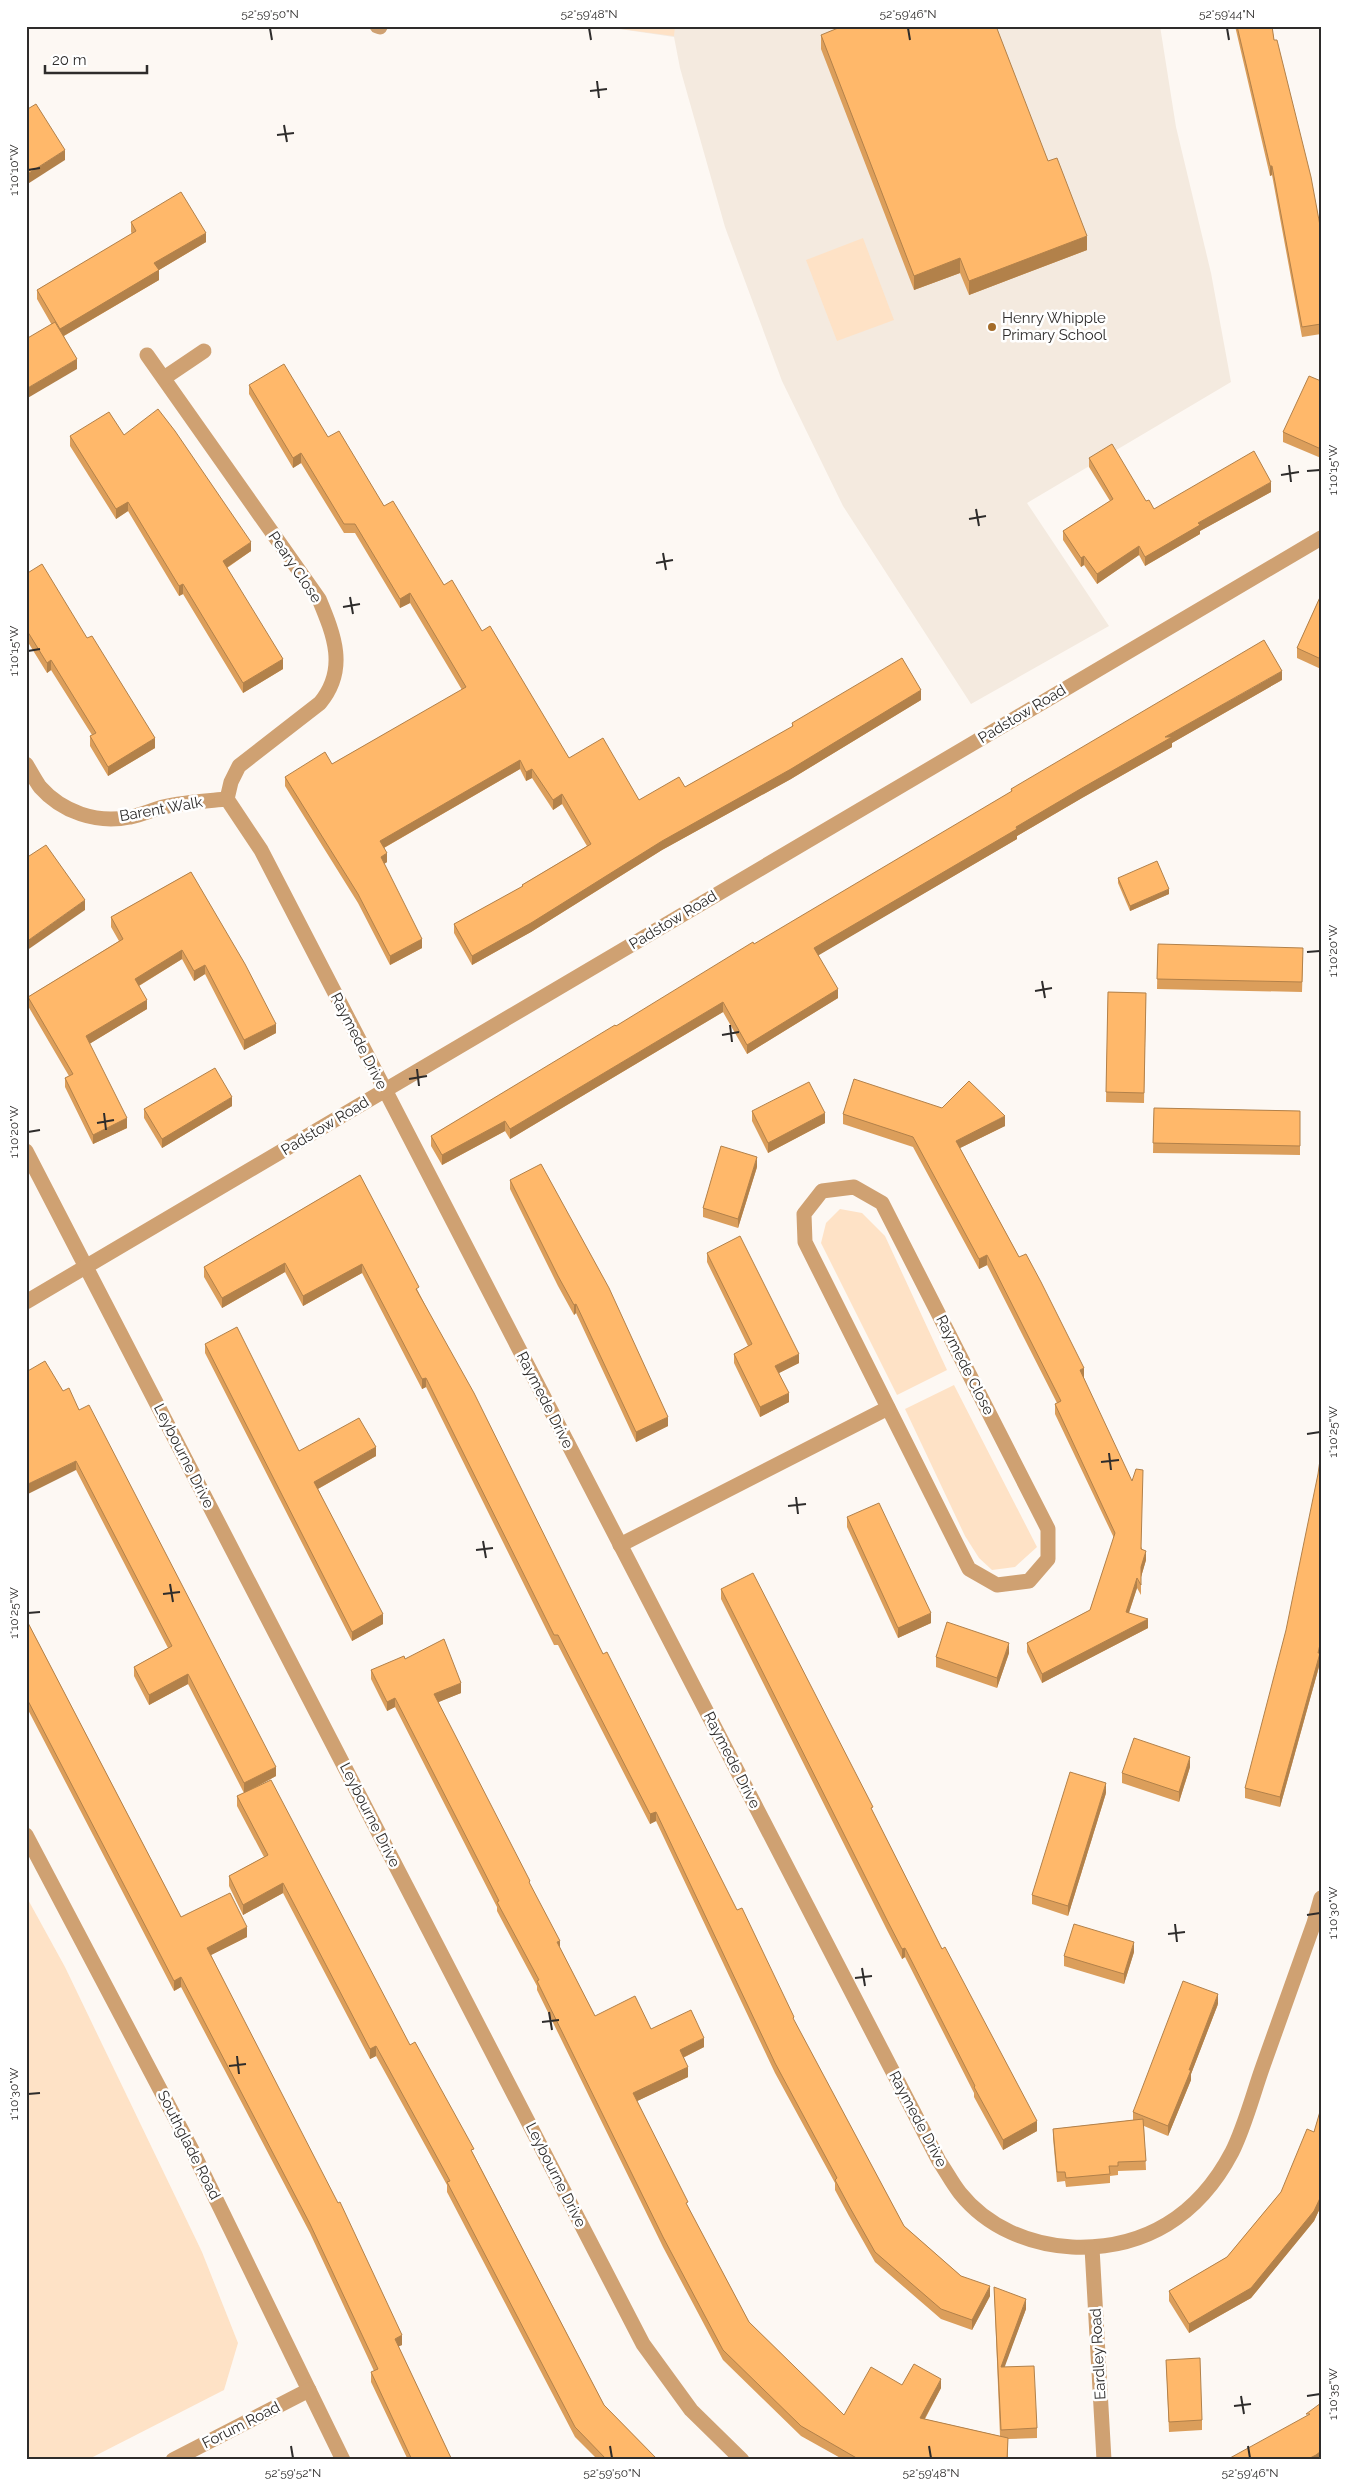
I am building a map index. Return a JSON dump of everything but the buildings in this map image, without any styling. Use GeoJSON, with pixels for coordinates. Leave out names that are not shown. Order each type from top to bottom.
{"type":"FeatureCollection","features":[{"type":"Feature","properties":{"kind":"street"},"geometry":{"type":"LineString","coordinates":[[164,378],[204,351]]}},
{"type":"Feature","properties":{"kind":"street","name":"Peary Close"},"geometry":{"type":"LineString","coordinates":[[147,355],[319,598],[335,642],[337,662],[335,679],[330,692],[320,703],[239,766],[231,782],[228,799]]}},
{"type":"Feature","properties":{"kind":"street","name":"Padstow Road"},"geometry":{"type":"LineString","coordinates":[[26,1302],[1321,538]]}},
{"type":"Feature","properties":{"kind":"street","name":"Barent Walk"},"geometry":{"type":"LineString","coordinates":[[26,764],[40,786],[59,804],[77,814],[104,819],[129,817],[163,807],[194,802],[228,799]]}},
{"type":"Feature","properties":{"kind":"street","name":"Raymede Drive"},"geometry":{"type":"LineString","coordinates":[[228,799],[260,850],[939,2161],[960,2193],[989,2220],[1018,2236],[1055,2246],[1092,2248],[1126,2242],[1156,2230],[1184,2214],[1204,2196],[1233,2150],[1314,1923],[1321,1898]]}},
{"type":"Feature","properties":{"kind":"street","name":"Leybourne Drive"},"geometry":{"type":"LineString","coordinates":[[26,1151],[643,2344],[691,2410],[742,2460]]}},
{"type":"Feature","properties":{"kind":"street","name":"Raymede Close"},"geometry":{"type":"LineString","coordinates":[[854,1187],[882,1202],[1048,1529],[1048,1558],[1029,1581],[997,1586],[969,1569],[888,1408],[805,1242],[804,1214],[822,1191],[854,1187]]}},
{"type":"Feature","properties":{"kind":"street"},"geometry":{"type":"LineString","coordinates":[[620,1545],[888,1408]]}},
{"type":"Feature","properties":{"kind":"street","name":"Southglade Road"},"geometry":{"type":"LineString","coordinates":[[26,1834],[192,2150],[343,2460]]}},
{"type":"Feature","properties":{"kind":"street","name":"Eardley Road"},"geometry":{"type":"LineString","coordinates":[[1092,2248],[1104,2460]]}},
{"type":"Feature","properties":{"kind":"street","name":"Forum Road"},"geometry":{"type":"LineString","coordinates":[[173,2460],[309,2390]]}},
{"type":"Feature","properties":{"kind":"shaded area","name":"Henry Whipple Primary School"},"geometry":{"type":"Polygon","coordinates":[[[599,26],[1160,26],[1176,127],[1211,273],[1231,382],[1027,503],[1109,626],[971,704],[843,506],[782,381],[725,227],[680,68],[674,37],[599,26]]]}},
{"type":"Feature","properties":{"kind":"shaded area"},"geometry":{"type":"Polygon","coordinates":[[[599,26],[675,26],[674,36],[599,26]]]}},
{"type":"Feature","properties":{"kind":"shaded area"},"geometry":{"type":"Polygon","coordinates":[[[863,238],[894,320],[837,341],[806,260],[863,238]]]}},
{"type":"Feature","properties":{"kind":"shaded area"},"geometry":{"type":"Polygon","coordinates":[[[840,1209],[862,1213],[885,1236],[947,1370],[897,1395],[821,1243],[826,1223],[840,1209]]]}},
{"type":"Feature","properties":{"kind":"shaded area"},"geometry":{"type":"Polygon","coordinates":[[[954,1385],[1037,1547],[1015,1567],[992,1570],[979,1558],[965,1536],[905,1409],[954,1385]]]}},
{"type":"Feature","properties":{"kind":"shaded area"},"geometry":{"type":"Polygon","coordinates":[[[26,1896],[65,1967],[202,2252],[238,2343],[224,2390],[87,2460],[26,2460],[26,1896]]]}},
{"type":"Feature","properties":{"kind":"place","name":"Henry Whipple Primary School"},"geometry":{"type":"Point","coordinates":[992,327]}}]}
